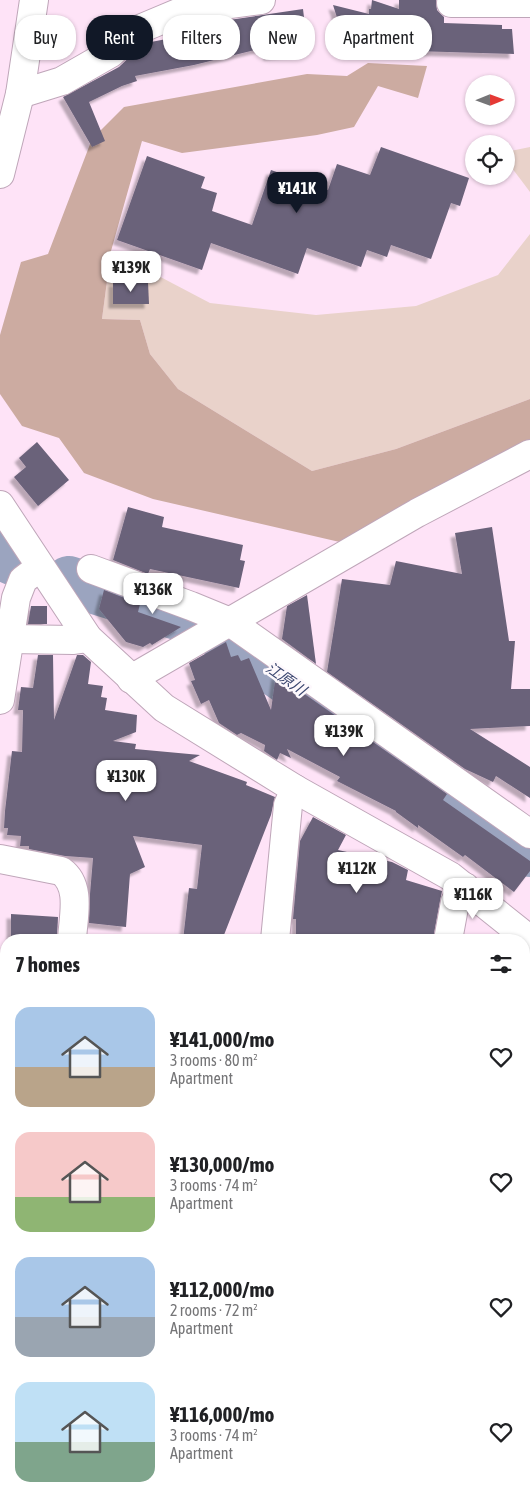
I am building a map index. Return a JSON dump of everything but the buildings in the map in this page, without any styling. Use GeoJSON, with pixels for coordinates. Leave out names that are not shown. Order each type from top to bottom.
{"type":"FeatureCollection","features":[{"type":"Feature","properties":{"kind":"street"},"geometry":{"type":"LineString","coordinates":[[0,174],[20,94],[34,0]]}},
{"type":"Feature","properties":{"kind":"street"},"geometry":{"type":"LineString","coordinates":[[20,94],[62,81],[111,53],[135,31],[185,10],[261,0]]}},
{"type":"Feature","properties":{"kind":"street"},"geometry":{"type":"LineString","coordinates":[[451,3],[530,3]]}},
{"type":"Feature","properties":{"kind":"street"},"geometry":{"type":"LineString","coordinates":[[131,679],[417,513],[530,454]]}},
{"type":"Feature","properties":{"kind":"street"},"geometry":{"type":"LineString","coordinates":[[0,505],[88,638],[164,708],[295,789],[442,872],[465,887],[523,934]]}},
{"type":"Feature","properties":{"kind":"street"},"geometry":{"type":"LineString","coordinates":[[0,700],[16,598],[23,580],[40,567]]}},
{"type":"Feature","properties":{"kind":"street"},"geometry":{"type":"LineString","coordinates":[[91,569],[190,606],[219,628],[530,834]]}},
{"type":"Feature","properties":{"kind":"street"},"geometry":{"type":"LineString","coordinates":[[9,639],[74,640],[88,638]]}},
{"type":"Feature","properties":{"kind":"street"},"geometry":{"type":"LineString","coordinates":[[276,934],[288,805],[295,789]]}},
{"type":"Feature","properties":{"kind":"street"},"geometry":{"type":"LineString","coordinates":[[0,859],[61,871],[70,877],[75,890],[72,934]]}},
{"type":"Feature","properties":{"kind":"street"},"geometry":{"type":"LineString","coordinates":[[449,934],[455,902],[465,887]]}},
{"type":"Feature","properties":{"kind":"shaded area"},"geometry":{"type":"Polygon","coordinates":[[[368,63],[427,66],[418,98],[378,86],[354,127],[317,135],[182,153],[142,141],[111,251],[102,319],[140,320],[150,354],[178,389],[312,471],[396,449],[530,399],[530,444],[344,543],[153,499],[84,473],[59,438],[22,426],[0,394],[0,335],[21,262],[48,254],[92,139],[124,107],[307,74],[347,76],[368,63]]]}},
{"type":"Feature","properties":{"kind":"shaded area"},"geometry":{"type":"Polygon","coordinates":[[[530,147],[530,192],[515,172],[515,150],[530,147]]]}},
{"type":"Feature","properties":{"kind":"shaded area"},"geometry":{"type":"Polygon","coordinates":[[[530,234],[530,399],[396,449],[312,471],[178,389],[150,354],[140,320],[102,319],[111,251],[210,303],[316,315],[416,306],[498,275],[530,234]]]}},
{"type":"Feature","properties":{"kind":"waterway","name":"江原川"},"geometry":{"type":"LineString","coordinates":[[0,543],[10,559],[17,562]]}},
{"type":"Feature","properties":{"kind":"waterway","name":"江原川"},"geometry":{"type":"LineString","coordinates":[[69,581],[199,622],[228,638],[530,852]]}}]}
